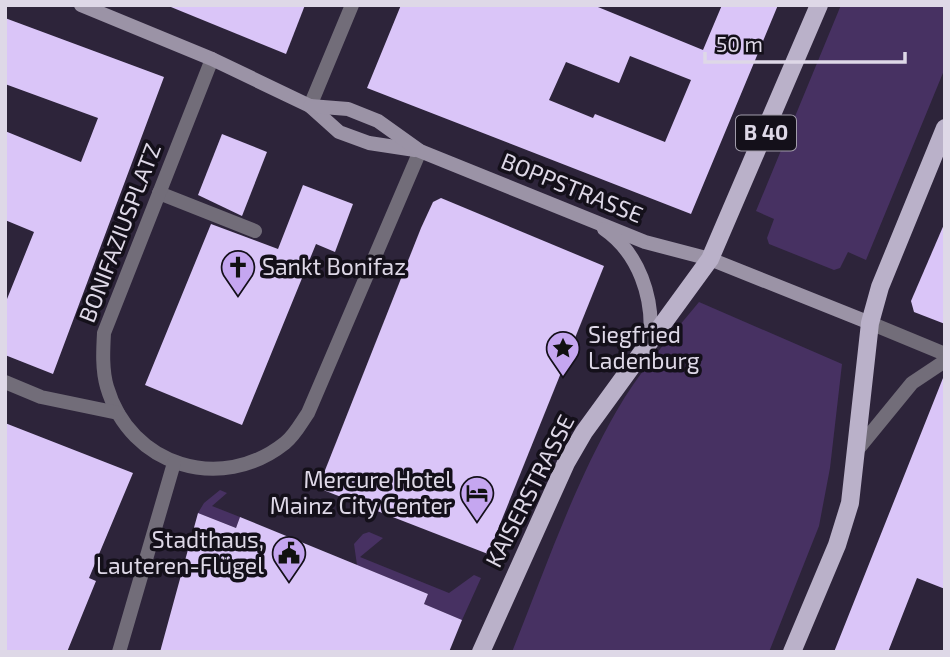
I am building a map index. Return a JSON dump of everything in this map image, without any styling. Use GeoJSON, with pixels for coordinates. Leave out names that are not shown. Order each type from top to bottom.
{"type":"FeatureCollection","features":[{"type":"Feature","properties":{"kind":"main road","name":"KAISERSTRASSE"},"geometry":{"type":"LineString","coordinates":[[481,652],[566,463],[650,339],[710,259],[819,5]]}},
{"type":"Feature","properties":{"kind":"main road"},"geometry":{"type":"LineString","coordinates":[[792,652],[837,545],[850,503],[870,323],[883,277],[945,128]]}},
{"type":"Feature","properties":{"kind":"street","name":"BOPPSTRASSE"},"geometry":{"type":"LineString","coordinates":[[81,5],[212,60],[310,106],[339,132],[369,144],[420,151],[668,250],[710,259]]}},
{"type":"Feature","properties":{"kind":"street"},"geometry":{"type":"LineString","coordinates":[[310,106],[352,5]]}},
{"type":"Feature","properties":{"kind":"street","name":"BONIFAZIUSPLATZ"},"geometry":{"type":"LineString","coordinates":[[212,60],[104,333],[103,360],[107,386],[118,413],[140,441],[174,463],[212,468],[251,463],[287,442],[296,431],[308,413],[420,151]]}},
{"type":"Feature","properties":{"kind":"street","name":"BOPPSTRASSE"},"geometry":{"type":"LineString","coordinates":[[310,106],[348,109],[378,121],[420,151]]}},
{"type":"Feature","properties":{"kind":"street"},"geometry":{"type":"LineString","coordinates":[[159,194],[255,231]]}},
{"type":"Feature","properties":{"kind":"street"},"geometry":{"type":"LineString","coordinates":[[585,216],[612,234],[631,254],[652,314],[650,339]]}},
{"type":"Feature","properties":{"kind":"street"},"geometry":{"type":"LineString","coordinates":[[710,259],[945,354]]}},
{"type":"Feature","properties":{"kind":"street"},"geometry":{"type":"LineString","coordinates":[[858,449],[912,383],[945,361]]}},
{"type":"Feature","properties":{"kind":"street"},"geometry":{"type":"LineString","coordinates":[[5,382],[41,397],[118,413]]}},
{"type":"Feature","properties":{"kind":"street"},"geometry":{"type":"LineString","coordinates":[[119,652],[174,463]]}},
{"type":"Feature","properties":{"kind":"shaded area"},"geometry":{"type":"Polygon","coordinates":[[[841,5],[945,5],[945,68],[866,260],[848,252],[840,268],[834,270],[769,244],[767,238],[774,219],[756,211],[841,5]]]}},
{"type":"Feature","properties":{"kind":"shaded area"},"geometry":{"type":"Polygon","coordinates":[[[699,302],[842,364],[830,468],[819,526],[769,652],[512,652],[560,530],[600,441],[634,383],[699,302]]]}},
{"type":"Feature","properties":{"kind":"shaded area"},"geometry":{"type":"Polygon","coordinates":[[[220,490],[227,493],[212,506],[240,517],[236,528],[198,513],[204,503],[220,490]]]}},
{"type":"Feature","properties":{"kind":"shaded area"},"geometry":{"type":"Polygon","coordinates":[[[369,532],[383,538],[360,557],[449,593],[474,575],[481,578],[462,620],[424,604],[428,594],[357,565],[354,544],[363,534],[369,532]]]}},
{"type":"Feature","properties":{"kind":"building"},"geometry":{"type":"Polygon","coordinates":[[[166,5],[305,5],[286,54],[166,5]]]}},
{"type":"Feature","properties":{"kind":"building"},"geometry":{"type":"Polygon","coordinates":[[[401,5],[593,5],[703,50],[722,5],[778,5],[691,214],[367,88],[401,5]],[[630,56],[619,83],[566,62],[549,100],[593,118],[595,114],[665,142],[691,80],[630,56]]]}},
{"type":"Feature","properties":{"kind":"building"},"geometry":{"type":"Polygon","coordinates":[[[5,18],[164,77],[53,374],[5,355],[5,304],[34,232],[5,220],[5,131],[81,162],[98,118],[5,84],[5,18]]]}},
{"type":"Feature","properties":{"kind":"building"},"geometry":{"type":"Polygon","coordinates":[[[222,134],[267,152],[242,216],[198,195],[222,134]]]}},
{"type":"Feature","properties":{"kind":"building","name":"Sankt Bonifaz"},"geometry":{"type":"Polygon","coordinates":[[[303,185],[353,204],[335,252],[316,244],[242,425],[145,385],[211,224],[278,249],[303,185]]]}},
{"type":"Feature","properties":{"kind":"building"},"geometry":{"type":"Polygon","coordinates":[[[441,198],[604,266],[488,554],[318,488],[421,228],[433,202],[441,198]]]}},
{"type":"Feature","properties":{"kind":"building"},"geometry":{"type":"Polygon","coordinates":[[[945,222],[945,324],[914,312],[911,301],[945,222]]]}},
{"type":"Feature","properties":{"kind":"building"},"geometry":{"type":"Polygon","coordinates":[[[945,373],[945,589],[917,578],[888,652],[834,652],[945,373]]]}},
{"type":"Feature","properties":{"kind":"building"},"geometry":{"type":"Polygon","coordinates":[[[5,423],[133,473],[89,578],[96,581],[67,652],[5,652],[5,423]]]}},
{"type":"Feature","properties":{"kind":"building","name":"Stadthaus, Lauteren-Flügel"},"geometry":{"type":"Polygon","coordinates":[[[198,513],[236,528],[240,517],[428,594],[424,604],[462,620],[449,652],[160,652],[198,513]]]}},
{"type":"Feature","properties":{"kind":"place","name":"Sankt Bonifaz"},"geometry":{"type":"Point","coordinates":[238,297]}},
{"type":"Feature","properties":{"kind":"place","name":"Siegfried Ladenburg"},"geometry":{"type":"Point","coordinates":[563,378]}},
{"type":"Feature","properties":{"kind":"place","name":"Mercure Hotel Mainz City Center"},"geometry":{"type":"Point","coordinates":[477,523]}},
{"type":"Feature","properties":{"kind":"place","name":"Stadthaus, Lauteren-Flügel"},"geometry":{"type":"Point","coordinates":[289,583]}}]}
